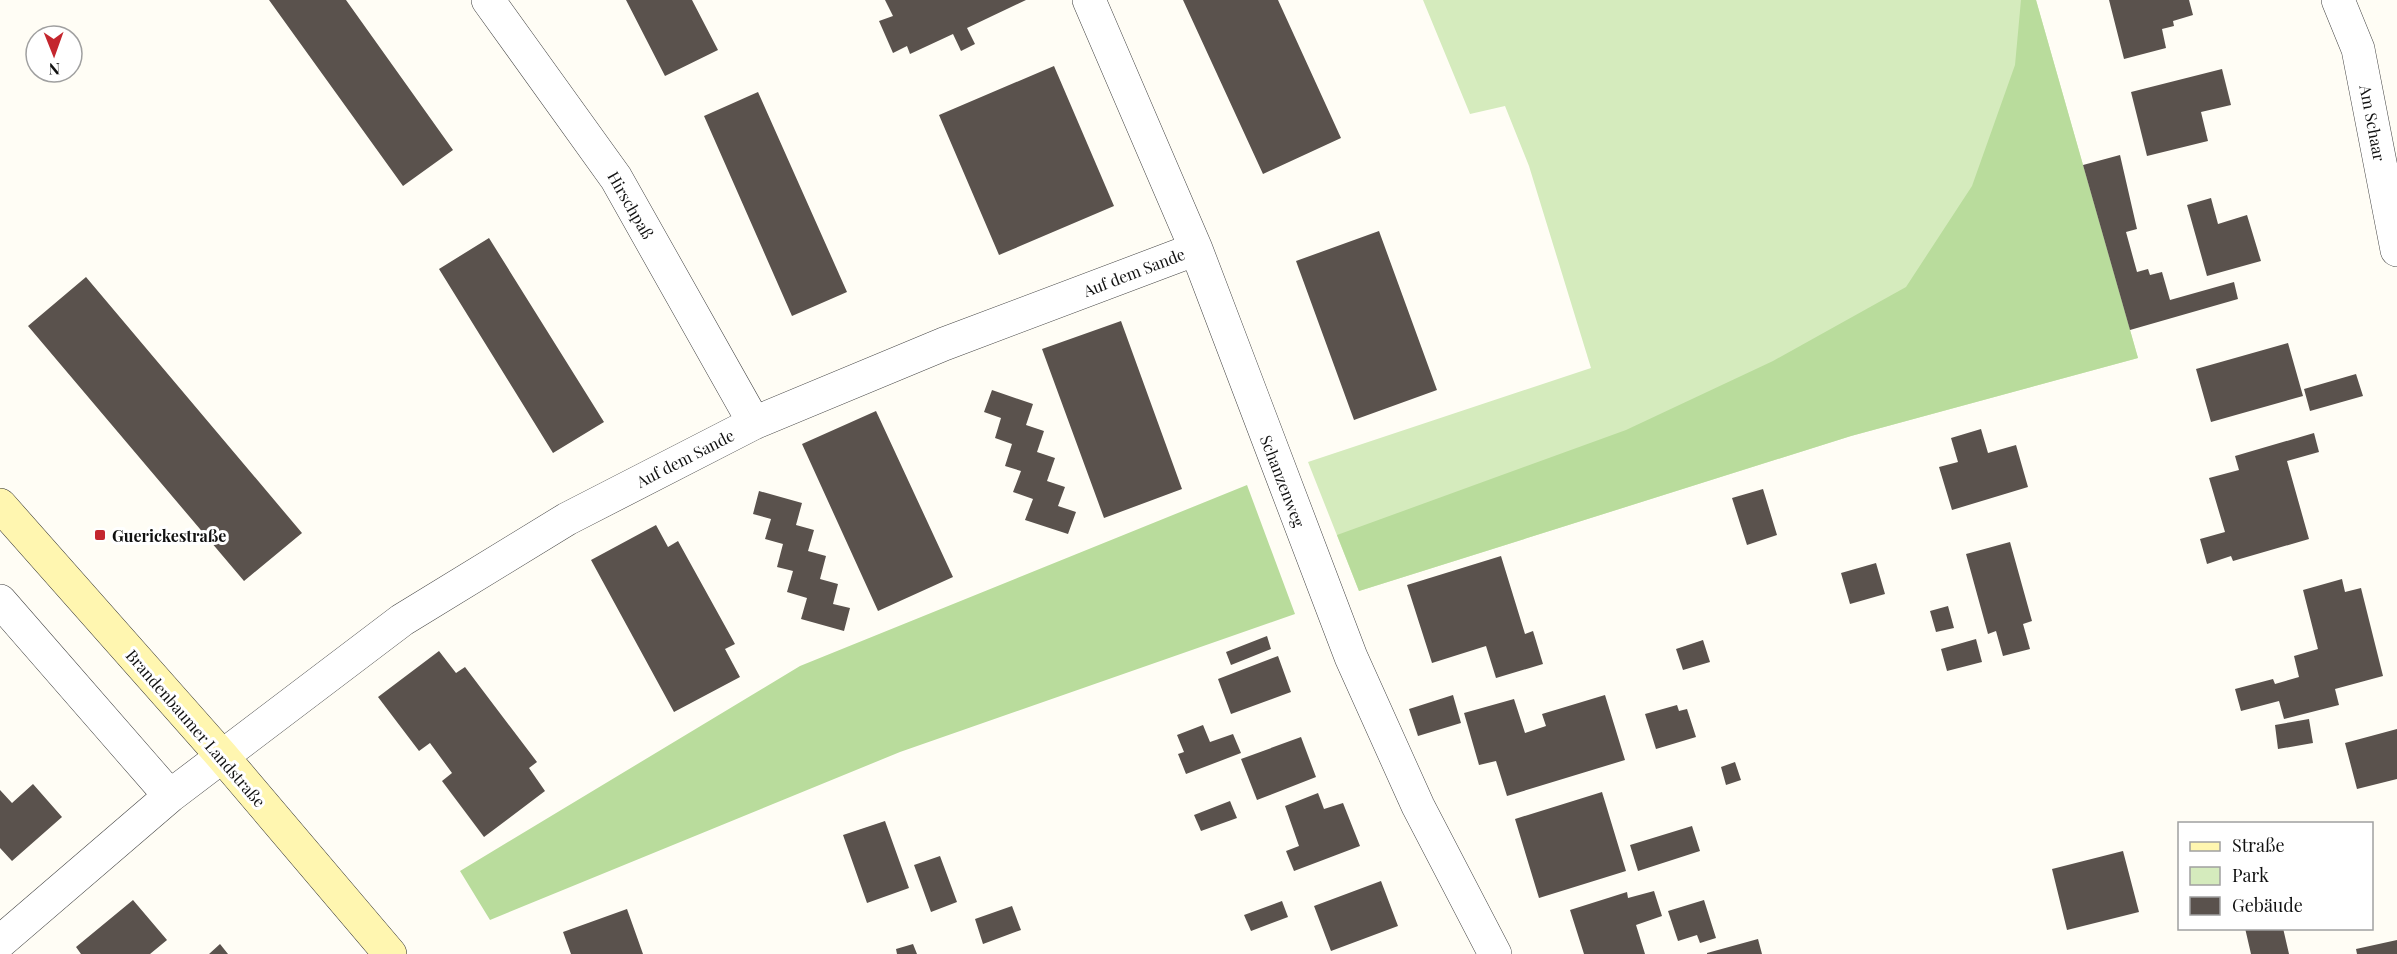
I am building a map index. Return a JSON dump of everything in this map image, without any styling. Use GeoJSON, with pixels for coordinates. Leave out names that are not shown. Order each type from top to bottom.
{"type":"FeatureCollection","features":[{"type":"Feature","properties":{"kind":"main road","name":"Brandenbaumer Landstraße"},"geometry":{"type":"LineString","coordinates":[[0,505],[222,756],[390,954]]}},
{"type":"Feature","properties":{"kind":"street","name":"Hirschpaß"},"geometry":{"type":"LineString","coordinates":[[488,0],[616,178],[754,423]]}},
{"type":"Feature","properties":{"kind":"street","name":"Schanzenweg"},"geometry":{"type":"LineString","coordinates":[[1089,0],[1196,249],[1351,657],[1418,806],[1496,954]]}},
{"type":"Feature","properties":{"kind":"street","name":"Am Schaar"},"geometry":{"type":"LineString","coordinates":[[2338,0],[2358,49],[2397,250]]}},
{"type":"Feature","properties":{"kind":"street","name":"Auf dem Sande"},"geometry":{"type":"LineString","coordinates":[[222,756],[402,620],[567,519],[754,423],[944,344],[1196,249]]}},
{"type":"Feature","properties":{"kind":"street"},"geometry":{"type":"LineString","coordinates":[[0,601],[170,796]]}},
{"type":"Feature","properties":{"kind":"street"},"geometry":{"type":"LineString","coordinates":[[0,942],[170,796],[222,756]]}},
{"type":"Feature","properties":{"kind":"green space"},"geometry":{"type":"Polygon","coordinates":[[[1423,0],[2036,0],[2138,358],[1851,436],[1359,591],[1308,462],[1591,368],[1529,166],[1505,106],[1470,114],[1423,0]]]}},
{"type":"Feature","properties":{"kind":"green space"},"geometry":{"type":"Polygon","coordinates":[[[2021,0],[2036,0],[2138,358],[1851,436],[1359,591],[1337,535],[1626,430],[1773,361],[1906,287],[1972,186],[2015,65],[2021,0]]]}},
{"type":"Feature","properties":{"kind":"green space"},"geometry":{"type":"Polygon","coordinates":[[[1247,485],[1295,614],[900,752],[490,920],[460,871],[800,666],[1247,485]]]}},
{"type":"Feature","properties":{"kind":"building"},"geometry":{"type":"Polygon","coordinates":[[[269,0],[346,0],[453,150],[403,186],[269,0]]]}},
{"type":"Feature","properties":{"kind":"building"},"geometry":{"type":"Polygon","coordinates":[[[626,0],[692,0],[718,50],[665,76],[626,0]]]}},
{"type":"Feature","properties":{"kind":"building"},"geometry":{"type":"Polygon","coordinates":[[[885,0],[1026,0],[967,28],[975,44],[961,51],[953,34],[910,54],[907,46],[893,53],[879,21],[893,16],[885,0]]]}},
{"type":"Feature","properties":{"kind":"building"},"geometry":{"type":"Polygon","coordinates":[[[1183,0],[1278,0],[1341,138],[1263,174],[1183,0]]]}},
{"type":"Feature","properties":{"kind":"building"},"geometry":{"type":"Polygon","coordinates":[[[2109,0],[2189,0],[2193,15],[2173,21],[2174,26],[2162,29],[2166,48],[2124,59],[2109,0]]]}},
{"type":"Feature","properties":{"kind":"building"},"geometry":{"type":"Polygon","coordinates":[[[1054,66],[1114,206],[999,255],[939,115],[1054,66]]]}},
{"type":"Feature","properties":{"kind":"building"},"geometry":{"type":"Polygon","coordinates":[[[2222,69],[2231,105],[2201,112],[2208,141],[2147,156],[2131,92],[2222,69]]]}},
{"type":"Feature","properties":{"kind":"building"},"geometry":{"type":"Polygon","coordinates":[[[758,92],[847,292],[792,316],[704,116],[758,92]]]}},
{"type":"Feature","properties":{"kind":"building"},"geometry":{"type":"Polygon","coordinates":[[[2120,155],[2137,229],[2126,232],[2137,272],[2148,269],[2150,275],[2162,272],[2170,300],[2234,282],[2238,299],[2130,330],[2083,165],[2120,155]]]}},
{"type":"Feature","properties":{"kind":"building"},"geometry":{"type":"Polygon","coordinates":[[[2211,198],[2218,224],[2247,215],[2261,261],[2207,276],[2187,205],[2211,198]]]}},
{"type":"Feature","properties":{"kind":"building"},"geometry":{"type":"Polygon","coordinates":[[[1379,231],[1437,390],[1354,420],[1296,261],[1379,231]]]}},
{"type":"Feature","properties":{"kind":"building"},"geometry":{"type":"Polygon","coordinates":[[[489,238],[604,422],[553,453],[439,269],[489,238]]]}},
{"type":"Feature","properties":{"kind":"building"},"geometry":{"type":"Polygon","coordinates":[[[86,277],[302,533],[244,581],[28,326],[86,277]]]}},
{"type":"Feature","properties":{"kind":"building"},"geometry":{"type":"Polygon","coordinates":[[[1121,321],[1182,489],[1104,518],[1042,349],[1121,321]]]}},
{"type":"Feature","properties":{"kind":"building"},"geometry":{"type":"Polygon","coordinates":[[[2288,343],[2303,396],[2211,422],[2196,369],[2288,343]]]}},
{"type":"Feature","properties":{"kind":"building"},"geometry":{"type":"Polygon","coordinates":[[[2356,374],[2363,396],[2310,411],[2304,389],[2356,374]]]}},
{"type":"Feature","properties":{"kind":"building"},"geometry":{"type":"Polygon","coordinates":[[[992,390],[1033,404],[1026,425],[1044,431],[1037,452],[1055,458],[1047,481],[1065,487],[1058,506],[1076,512],[1068,534],[1025,520],[1033,499],[1013,492],[1021,471],[1005,466],[1012,444],[995,438],[1001,418],[984,412],[992,390]]]}},
{"type":"Feature","properties":{"kind":"building"},"geometry":{"type":"Polygon","coordinates":[[[876,411],[953,577],[878,611],[802,444],[876,411]]]}},
{"type":"Feature","properties":{"kind":"building"},"geometry":{"type":"Polygon","coordinates":[[[1981,429],[1988,453],[2016,445],[2028,487],[1952,510],[1939,467],[1958,462],[1951,438],[1981,429]]]}},
{"type":"Feature","properties":{"kind":"building"},"geometry":{"type":"Polygon","coordinates":[[[2314,433],[2319,452],[2287,461],[2309,539],[2233,561],[2231,556],[2207,564],[2200,539],[2225,532],[2209,478],[2239,470],[2235,456],[2314,433]]]}},
{"type":"Feature","properties":{"kind":"building"},"geometry":{"type":"Polygon","coordinates":[[[1763,489],[1777,535],[1747,545],[1732,498],[1763,489]]]}},
{"type":"Feature","properties":{"kind":"building"},"geometry":{"type":"Polygon","coordinates":[[[759,491],[802,503],[796,525],[814,530],[808,551],[826,556],[820,579],[838,584],[833,604],[850,608],[844,631],[801,619],[807,598],[787,592],[793,571],[777,567],[783,544],[765,539],[771,519],[753,514],[759,491]]]}},
{"type":"Feature","properties":{"kind":"building"},"geometry":{"type":"Polygon","coordinates":[[[656,525],[668,547],[678,541],[735,644],[725,649],[740,677],[674,712],[591,560],[656,525]]]}},
{"type":"Feature","properties":{"kind":"building"},"geometry":{"type":"Polygon","coordinates":[[[2010,542],[2032,621],[2023,624],[2030,649],[2003,656],[1996,631],[1988,634],[1966,554],[2010,542]]]}},
{"type":"Feature","properties":{"kind":"building"},"geometry":{"type":"Polygon","coordinates":[[[1501,556],[1525,634],[1533,631],[1543,664],[1496,678],[1486,646],[1432,663],[1407,585],[1501,556]]]}},
{"type":"Feature","properties":{"kind":"building"},"geometry":{"type":"Polygon","coordinates":[[[1876,563],[1885,594],[1850,604],[1841,573],[1876,563]]]}},
{"type":"Feature","properties":{"kind":"building"},"geometry":{"type":"Polygon","coordinates":[[[2342,579],[2345,592],[2361,588],[2383,676],[2335,689],[2339,705],[2284,719],[2279,701],[2241,711],[2235,689],[2273,679],[2275,684],[2299,677],[2294,656],[2318,649],[2303,590],[2342,579]]]}},
{"type":"Feature","properties":{"kind":"building"},"geometry":{"type":"Polygon","coordinates":[[[1948,606],[1954,628],[1936,632],[1930,611],[1948,606]]]}},
{"type":"Feature","properties":{"kind":"building"},"geometry":{"type":"Polygon","coordinates":[[[1267,636],[1271,649],[1231,665],[1226,652],[1267,636]]]}},
{"type":"Feature","properties":{"kind":"building"},"geometry":{"type":"Polygon","coordinates":[[[1976,639],[1982,662],[1947,671],[1941,649],[1976,639]]]}},
{"type":"Feature","properties":{"kind":"building"},"geometry":{"type":"Polygon","coordinates":[[[1703,640],[1710,662],[1683,670],[1676,649],[1703,640]]]}},
{"type":"Feature","properties":{"kind":"building"},"geometry":{"type":"Polygon","coordinates":[[[439,651],[456,673],[465,667],[537,762],[529,768],[545,791],[484,837],[442,781],[452,773],[430,743],[419,751],[378,697],[439,651]]]}},
{"type":"Feature","properties":{"kind":"building"},"geometry":{"type":"Polygon","coordinates":[[[1278,656],[1291,692],[1231,714],[1218,679],[1278,656]]]}},
{"type":"Feature","properties":{"kind":"building"},"geometry":{"type":"Polygon","coordinates":[[[1453,695],[1461,723],[1418,736],[1409,709],[1453,695]]]}},
{"type":"Feature","properties":{"kind":"building"},"geometry":{"type":"Polygon","coordinates":[[[1605,695],[1625,760],[1507,796],[1496,761],[1479,765],[1464,713],[1514,699],[1525,733],[1546,726],[1542,714],[1605,695]]]}},
{"type":"Feature","properties":{"kind":"building"},"geometry":{"type":"Polygon","coordinates":[[[1677,705],[1679,711],[1687,709],[1696,737],[1656,749],[1645,714],[1677,705]]]}},
{"type":"Feature","properties":{"kind":"building"},"geometry":{"type":"Polygon","coordinates":[[[2309,719],[2313,743],[2278,749],[2275,725],[2309,719]]]}},
{"type":"Feature","properties":{"kind":"building"},"geometry":{"type":"Polygon","coordinates":[[[1203,725],[1210,742],[1233,734],[1241,753],[1186,774],[1178,754],[1184,752],[1177,735],[1203,725]]]}},
{"type":"Feature","properties":{"kind":"building"},"geometry":{"type":"Polygon","coordinates":[[[2397,729],[2397,779],[2357,789],[2345,743],[2397,729]]]}},
{"type":"Feature","properties":{"kind":"building"},"geometry":{"type":"Polygon","coordinates":[[[1301,737],[1316,777],[1257,800],[1241,759],[1301,737]]]}},
{"type":"Feature","properties":{"kind":"building"},"geometry":{"type":"Polygon","coordinates":[[[1735,762],[1741,780],[1726,785],[1721,767],[1735,762]]]}},
{"type":"Feature","properties":{"kind":"building"},"geometry":{"type":"Polygon","coordinates":[[[33,784],[62,817],[12,861],[0,848],[0,790],[12,803],[33,784]]]}},
{"type":"Feature","properties":{"kind":"building"},"geometry":{"type":"Polygon","coordinates":[[[1602,792],[1626,871],[1539,898],[1515,819],[1602,792]]]}},
{"type":"Feature","properties":{"kind":"building"},"geometry":{"type":"Polygon","coordinates":[[[1318,793],[1324,809],[1343,803],[1360,846],[1294,871],[1286,851],[1299,846],[1285,806],[1318,793]]]}},
{"type":"Feature","properties":{"kind":"building"},"geometry":{"type":"Polygon","coordinates":[[[1230,801],[1237,818],[1201,831],[1194,815],[1230,801]]]}},
{"type":"Feature","properties":{"kind":"building"},"geometry":{"type":"Polygon","coordinates":[[[885,821],[909,888],[867,903],[843,835],[885,821]]]}},
{"type":"Feature","properties":{"kind":"building"},"geometry":{"type":"Polygon","coordinates":[[[1692,826],[1700,851],[1638,871],[1630,845],[1692,826]]]}},
{"type":"Feature","properties":{"kind":"building"},"geometry":{"type":"Polygon","coordinates":[[[2123,851],[2139,912],[2067,930],[2052,869],[2123,851]]]}},
{"type":"Feature","properties":{"kind":"building"},"geometry":{"type":"Polygon","coordinates":[[[940,856],[957,902],[931,912],[914,865],[940,856]]]}},
{"type":"Feature","properties":{"kind":"building"},"geometry":{"type":"Polygon","coordinates":[[[1381,881],[1398,926],[1331,951],[1314,906],[1381,881]]]}},
{"type":"Feature","properties":{"kind":"building"},"geometry":{"type":"Polygon","coordinates":[[[1654,891],[1662,916],[1636,925],[1645,954],[1584,954],[1570,910],[1627,892],[1628,898],[1654,891]]]}},
{"type":"Feature","properties":{"kind":"building"},"geometry":{"type":"Polygon","coordinates":[[[133,900],[167,940],[150,954],[81,954],[76,947],[133,900]]]}},
{"type":"Feature","properties":{"kind":"building"},"geometry":{"type":"Polygon","coordinates":[[[1704,900],[1716,938],[1700,943],[1697,935],[1678,941],[1668,911],[1704,900]]]}},
{"type":"Feature","properties":{"kind":"building"},"geometry":{"type":"Polygon","coordinates":[[[1282,901],[1288,917],[1251,931],[1244,915],[1282,901]]]}},
{"type":"Feature","properties":{"kind":"building"},"geometry":{"type":"Polygon","coordinates":[[[1012,906],[1021,930],[983,944],[975,919],[1012,906]]]}},
{"type":"Feature","properties":{"kind":"building"},"geometry":{"type":"Polygon","coordinates":[[[627,909],[643,954],[571,954],[563,932],[627,909]]]}},
{"type":"Feature","properties":{"kind":"building"},"geometry":{"type":"Polygon","coordinates":[[[2245,930],[2283,930],[2289,954],[2251,954],[2245,930]]]}},
{"type":"Feature","properties":{"kind":"building"},"geometry":{"type":"Polygon","coordinates":[[[1758,939],[1762,954],[1707,954],[1707,953],[1758,939]]]}},
{"type":"Feature","properties":{"kind":"building"},"geometry":{"type":"Polygon","coordinates":[[[2397,940],[2397,954],[2357,954],[2356,949],[2397,940]]]}},
{"type":"Feature","properties":{"kind":"building"},"geometry":{"type":"Polygon","coordinates":[[[220,944],[228,954],[209,954],[220,944]]]}},
{"type":"Feature","properties":{"kind":"building"},"geometry":{"type":"Polygon","coordinates":[[[913,944],[917,954],[897,954],[896,949],[913,944]]]}},
{"type":"Feature","properties":{"kind":"place","name":"Guerickestraße"},"geometry":{"type":"Point","coordinates":[100,535]}}]}
